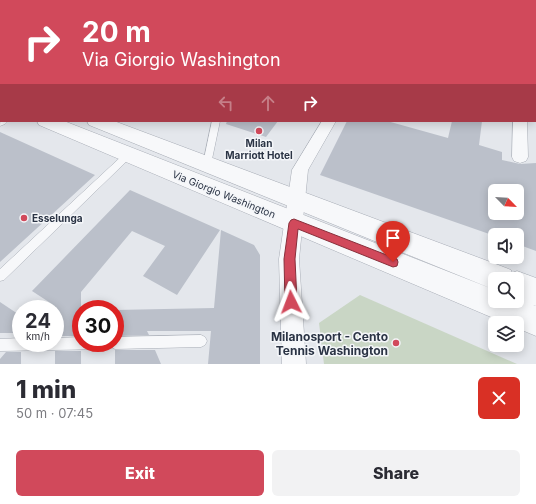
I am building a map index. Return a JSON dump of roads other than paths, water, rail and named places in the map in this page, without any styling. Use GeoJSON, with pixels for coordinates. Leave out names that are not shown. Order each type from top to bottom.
{"type":"FeatureCollection","features":[{"type":"Feature","properties":{"kind":"street","name":"Via Giorgio Washington"},"geometry":{"type":"LineString","coordinates":[[48,122],[128,155],[488,274]]}},
{"type":"Feature","properties":{"kind":"street","name":"Via Giorgio Washington"},"geometry":{"type":"LineString","coordinates":[[101,122],[207,164],[295,211],[536,321]]}},
{"type":"Feature","properties":{"kind":"street"},"geometry":{"type":"LineString","coordinates":[[294,364],[289,272],[300,170],[328,122]]}},
{"type":"Feature","properties":{"kind":"street"},"geometry":{"type":"LineString","coordinates":[[520,122],[520,157]]}},
{"type":"Feature","properties":{"kind":"street"},"geometry":{"type":"LineString","coordinates":[[524,288],[536,292]]}},
{"type":"Feature","properties":{"kind":"lane"},"geometry":{"type":"LineString","coordinates":[[207,164],[216,122]]}},
{"type":"Feature","properties":{"kind":"lane"},"geometry":{"type":"LineString","coordinates":[[0,276],[128,155]]}},
{"type":"Feature","properties":{"kind":"lane"},"geometry":{"type":"LineString","coordinates":[[124,343],[200,341]]}},
{"type":"Feature","properties":{"kind":"lane"},"geometry":{"type":"LineString","coordinates":[[0,345],[72,344]]}},
{"type":"Feature","properties":{"kind":"place","name":"Milan Marriott Hotel"},"geometry":{"type":"Point","coordinates":[259,131]}},
{"type":"Feature","properties":{"kind":"place","name":"Esselunga"},"geometry":{"type":"Point","coordinates":[24,218]}},
{"type":"Feature","properties":{"kind":"place","name":"Milanosport - Cento Tennis Washington"},"geometry":{"type":"Point","coordinates":[396,343]}}]}
